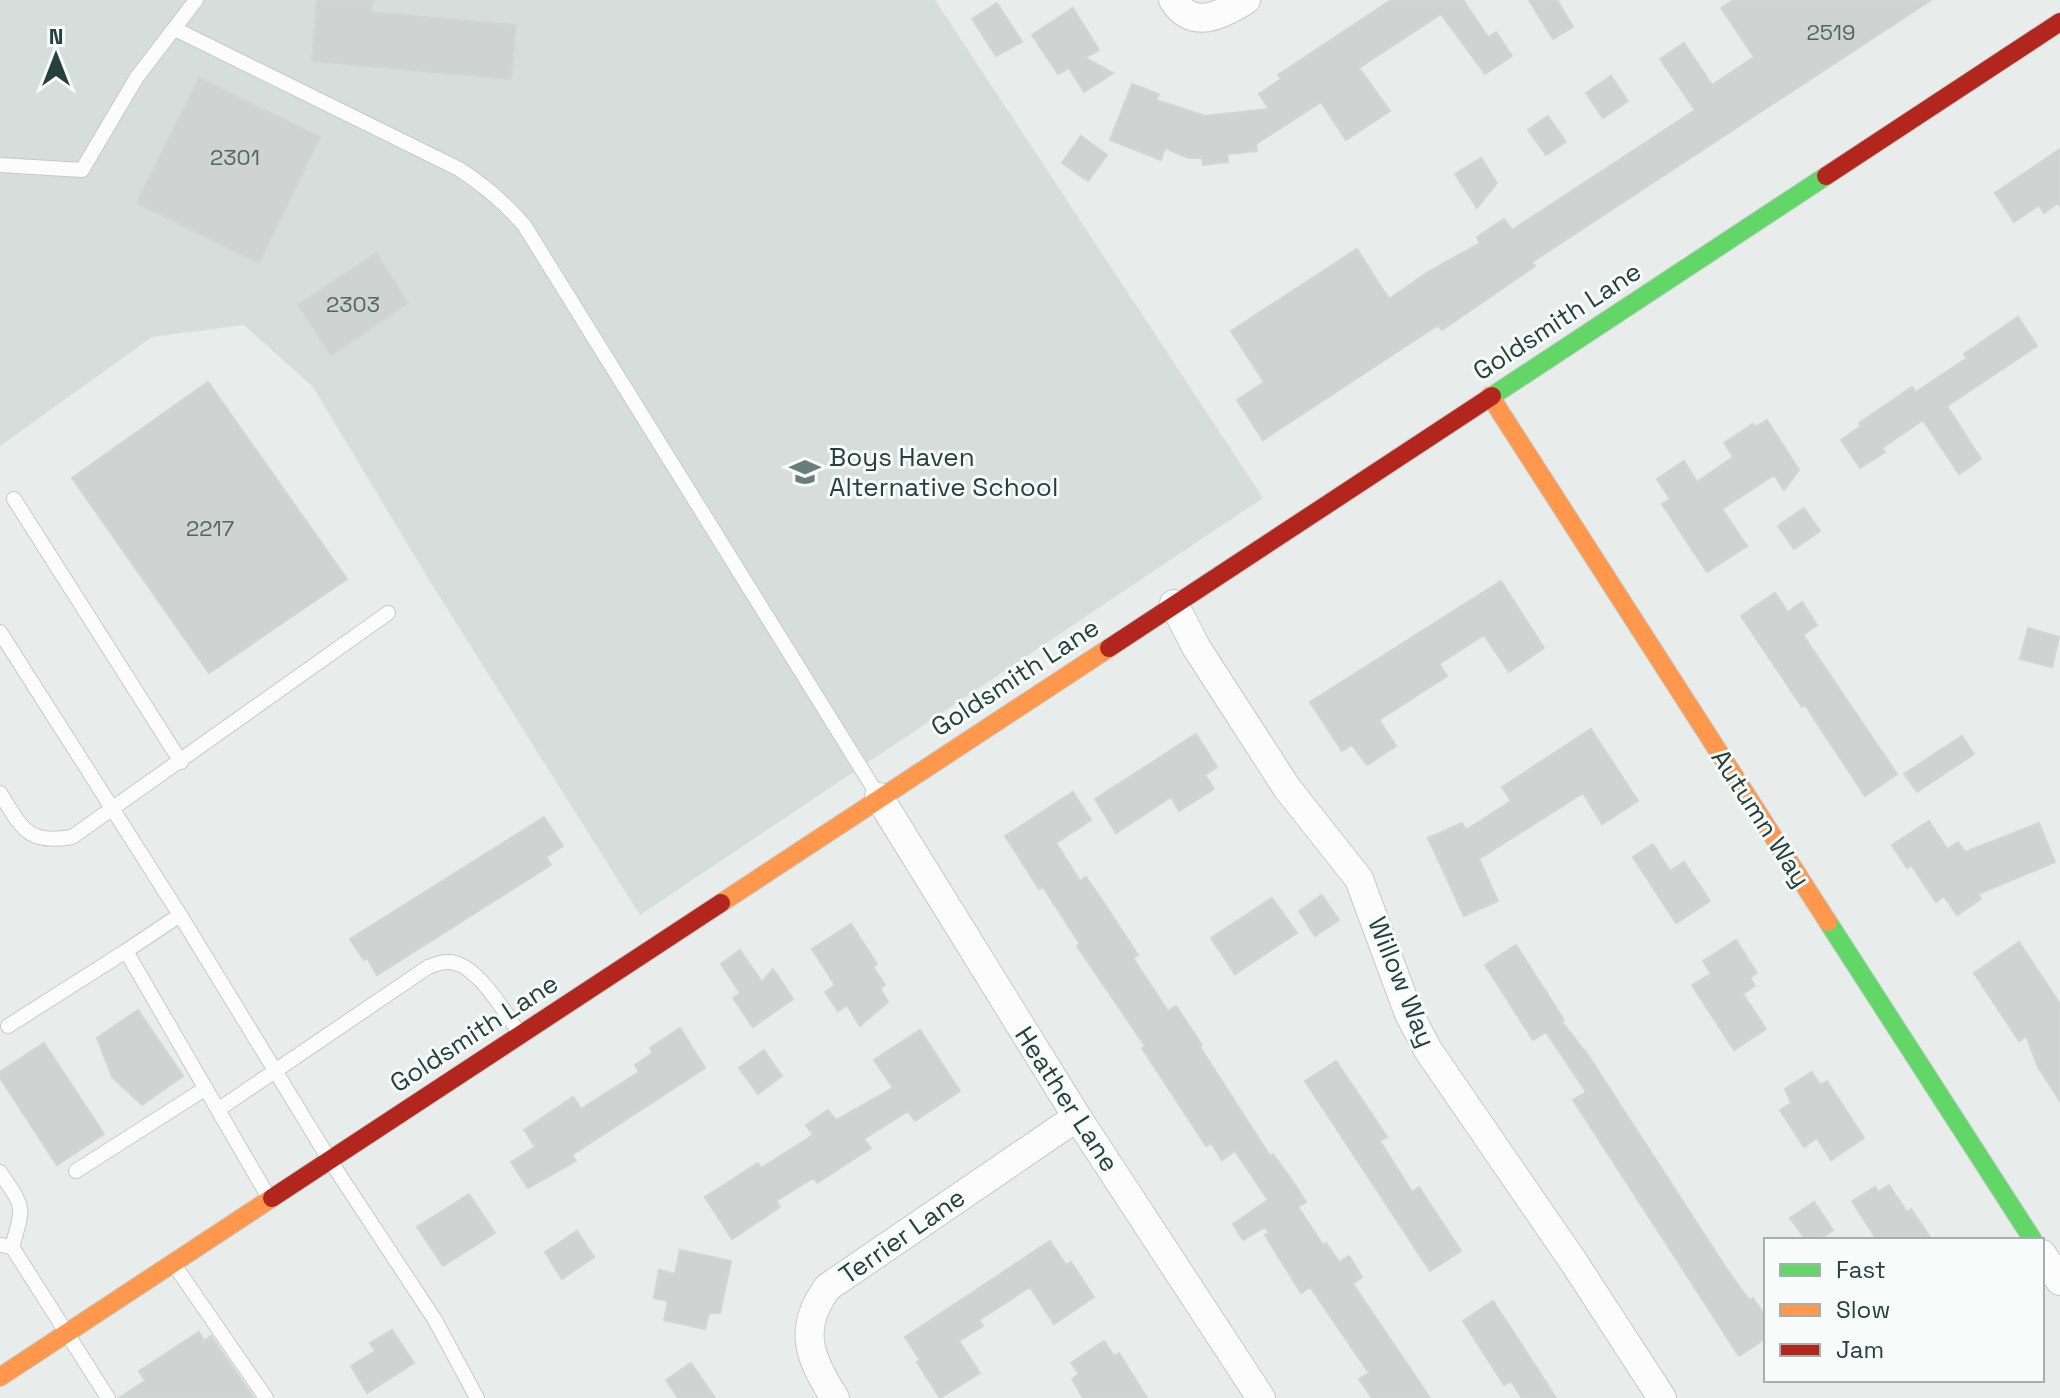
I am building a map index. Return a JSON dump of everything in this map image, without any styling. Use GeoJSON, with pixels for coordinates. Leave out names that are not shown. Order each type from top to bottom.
{"type":"FeatureCollection","features":[{"type":"Feature","properties":{"kind":"street"},"geometry":{"type":"LineString","coordinates":[[1173,0],[1191,15],[1204,18],[1216,17],[1246,0]]}},
{"type":"Feature","properties":{"kind":"street","name":"Goldsmith Lane"},"geometry":{"type":"LineString","coordinates":[[0,1377],[2060,22]]}},
{"type":"Feature","properties":{"kind":"street","name":"Autumn Way"},"geometry":{"type":"LineString","coordinates":[[1490,396],[2032,1238]]}},
{"type":"Feature","properties":{"kind":"street","name":"Willow Way"},"geometry":{"type":"LineString","coordinates":[[1174,604],[1196,647],[1287,788],[1359,879],[1409,1014],[1428,1050],[1575,1264],[1662,1398]]}},
{"type":"Feature","properties":{"kind":"street","name":"Heather Lane"},"geometry":{"type":"LineString","coordinates":[[879,797],[1077,1117],[1261,1398]]}},
{"type":"Feature","properties":{"kind":"street","name":"Terrier Lane"},"geometry":{"type":"LineString","coordinates":[[835,1398],[813,1359],[809,1342],[810,1324],[818,1300],[828,1287],[1077,1117]]}},
{"type":"Feature","properties":{"kind":"street"},"geometry":{"type":"LineString","coordinates":[[2044,1257],[2060,1281]]}},
{"type":"Feature","properties":{"kind":"lane"},"geometry":{"type":"LineString","coordinates":[[0,165],[82,170],[137,77],[196,0]]}},
{"type":"Feature","properties":{"kind":"lane"},"geometry":{"type":"LineString","coordinates":[[175,29],[459,169],[493,192],[511,209],[524,225],[879,797]]}},
{"type":"Feature","properties":{"kind":"lane"},"geometry":{"type":"LineString","coordinates":[[14,499],[181,762]]}},
{"type":"Feature","properties":{"kind":"lane"},"geometry":{"type":"LineString","coordinates":[[0,793],[24,830],[48,841],[72,837],[388,613]]}},
{"type":"Feature","properties":{"kind":"lane"},"geometry":{"type":"LineString","coordinates":[[0,632],[180,915],[329,1159],[435,1320],[477,1398]]}},
{"type":"Feature","properties":{"kind":"lane"},"geometry":{"type":"LineString","coordinates":[[8,1026],[180,915]]}},
{"type":"Feature","properties":{"kind":"lane"},"geometry":{"type":"LineString","coordinates":[[126,951],[269,1198]]}},
{"type":"Feature","properties":{"kind":"lane"},"geometry":{"type":"LineString","coordinates":[[219,1109],[428,967],[449,961],[465,965],[476,976],[520,1034]]}},
{"type":"Feature","properties":{"kind":"lane"},"geometry":{"type":"LineString","coordinates":[[76,1171],[206,1088]]}},
{"type":"Feature","properties":{"kind":"lane"},"geometry":{"type":"LineString","coordinates":[[0,1172],[20,1199],[22,1215],[6,1246],[108,1398]]}},
{"type":"Feature","properties":{"kind":"lane"},"geometry":{"type":"LineString","coordinates":[[172,1262],[266,1398]]}},
{"type":"Feature","properties":{"kind":"shaded area","name":"Boys Haven Alternative School"},"geometry":{"type":"Polygon","coordinates":[[[0,0],[935,0],[1263,498],[640,915],[429,580],[313,387],[244,325],[152,337],[0,446],[0,0]]]}},
{"type":"Feature","properties":{"kind":"building"},"geometry":{"type":"Polygon","coordinates":[[[317,0],[373,0],[371,12],[516,25],[511,79],[312,61],[317,0]]]}},
{"type":"Feature","properties":{"kind":"building"},"geometry":{"type":"Polygon","coordinates":[[[1391,0],[1463,0],[1488,37],[1496,32],[1512,56],[1485,74],[1441,14],[1359,68],[1390,111],[1346,140],[1321,102],[1256,144],[1257,151],[1227,154],[1228,162],[1203,165],[1202,158],[1189,158],[1165,148],[1161,160],[1110,140],[1132,84],[1159,94],[1156,100],[1205,116],[1269,109],[1259,94],[1281,79],[1278,75],[1391,0]]]}},
{"type":"Feature","properties":{"kind":"building"},"geometry":{"type":"Polygon","coordinates":[[[1529,0],[1557,0],[1573,27],[1553,39],[1529,0]]]}},
{"type":"Feature","properties":{"kind":"building"},"geometry":{"type":"Polygon","coordinates":[[[1734,0],[1931,0],[1532,262],[1535,266],[1442,330],[1438,325],[1263,440],[1237,400],[1264,382],[1231,331],[1357,249],[1389,299],[1428,272],[1480,243],[1477,237],[1504,219],[1512,230],[1695,110],[1660,59],[1684,43],[1712,85],[1754,57],[1721,8],[1734,0]]]}},
{"type":"Feature","properties":{"kind":"building"},"geometry":{"type":"Polygon","coordinates":[[[997,3],[1022,42],[996,56],[972,19],[997,3]]]}},
{"type":"Feature","properties":{"kind":"building"},"geometry":{"type":"Polygon","coordinates":[[[1073,8],[1099,50],[1086,58],[1113,73],[1084,92],[1069,68],[1058,74],[1032,35],[1073,8]]]}},
{"type":"Feature","properties":{"kind":"building"},"geometry":{"type":"Polygon","coordinates":[[[1611,76],[1628,101],[1603,118],[1586,93],[1611,76]]]}},
{"type":"Feature","properties":{"kind":"building"},"geometry":{"type":"Polygon","coordinates":[[[199,78],[320,137],[259,263],[137,203],[199,78]]]}},
{"type":"Feature","properties":{"kind":"building"},"geometry":{"type":"Polygon","coordinates":[[[1548,116],[1566,142],[1546,155],[1528,130],[1548,116]]]}},
{"type":"Feature","properties":{"kind":"building"},"geometry":{"type":"Polygon","coordinates":[[[1081,136],[1107,155],[1088,181],[1062,163],[1081,136]]]}},
{"type":"Feature","properties":{"kind":"building"},"geometry":{"type":"Polygon","coordinates":[[[2060,149],[2060,206],[2058,203],[2044,213],[2039,205],[2014,222],[1995,193],[2060,149]]]}},
{"type":"Feature","properties":{"kind":"building"},"geometry":{"type":"Polygon","coordinates":[[[1481,158],[1497,183],[1477,208],[1455,174],[1481,158]]]}},
{"type":"Feature","properties":{"kind":"building"},"geometry":{"type":"Polygon","coordinates":[[[376,253],[408,303],[331,355],[298,305],[376,253]]]}},
{"type":"Feature","properties":{"kind":"building"},"geometry":{"type":"Polygon","coordinates":[[[2018,317],[2037,346],[1947,406],[1981,459],[1959,474],[1923,420],[1882,448],[1885,452],[1860,468],[1841,440],[1861,426],[1859,423],[1912,387],[1916,392],[1967,358],[1964,354],[2018,317]]]}},
{"type":"Feature","properties":{"kind":"building"},"geometry":{"type":"Polygon","coordinates":[[[208,382],[347,579],[209,673],[72,478],[208,382]]]}},
{"type":"Feature","properties":{"kind":"building"},"geometry":{"type":"Polygon","coordinates":[[[1767,420],[1799,470],[1784,490],[1774,475],[1722,509],[1747,546],[1707,572],[1662,504],[1670,499],[1657,479],[1684,461],[1697,482],[1733,457],[1724,443],[1753,424],[1755,427],[1767,420]]]}},
{"type":"Feature","properties":{"kind":"building"},"geometry":{"type":"Polygon","coordinates":[[[1804,508],[1820,531],[1794,549],[1778,526],[1804,508]]]}},
{"type":"Feature","properties":{"kind":"building"},"geometry":{"type":"Polygon","coordinates":[[[1501,581],[1544,648],[1509,672],[1484,635],[1439,664],[1447,676],[1379,720],[1396,746],[1367,765],[1352,745],[1342,751],[1310,702],[1501,581]]]}},
{"type":"Feature","properties":{"kind":"building"},"geometry":{"type":"Polygon","coordinates":[[[1775,593],[1788,612],[1802,602],[1817,625],[1803,635],[1897,774],[1865,796],[1741,616],[1775,593]]]}},
{"type":"Feature","properties":{"kind":"building"},"geometry":{"type":"Polygon","coordinates":[[[2028,628],[2059,637],[2052,667],[2020,659],[2028,628]]]}},
{"type":"Feature","properties":{"kind":"building"},"geometry":{"type":"Polygon","coordinates":[[[1591,729],[1638,801],[1602,824],[1583,793],[1479,859],[1498,901],[1464,916],[1428,838],[1462,823],[1466,830],[1511,801],[1502,787],[1591,729]]]}},
{"type":"Feature","properties":{"kind":"building"},"geometry":{"type":"Polygon","coordinates":[[[1196,734],[1217,767],[1205,775],[1214,789],[1179,811],[1171,797],[1116,833],[1095,799],[1196,734]]]}},
{"type":"Feature","properties":{"kind":"building"},"geometry":{"type":"Polygon","coordinates":[[[1962,736],[1974,754],[1917,792],[1904,774],[1962,736]]]}},
{"type":"Feature","properties":{"kind":"building"},"geometry":{"type":"Polygon","coordinates":[[[1073,792],[1091,820],[1056,843],[1080,881],[1086,877],[1138,955],[1133,958],[1168,1011],[1176,1006],[1270,1156],[1273,1154],[1294,1183],[1306,1202],[1298,1207],[1323,1245],[1326,1243],[1339,1262],[1349,1256],[1362,1277],[1353,1284],[1430,1398],[1372,1398],[1359,1379],[1369,1373],[1310,1287],[1301,1293],[1265,1235],[1269,1233],[1265,1227],[1243,1240],[1233,1224],[1268,1200],[1235,1151],[1222,1160],[1211,1143],[1206,1146],[1142,1048],[1145,1046],[1077,946],[1080,944],[1005,836],[1073,792]]]}},
{"type":"Feature","properties":{"kind":"building"},"geometry":{"type":"Polygon","coordinates":[[[544,817],[563,846],[546,857],[551,865],[377,975],[350,939],[544,817]]]}},
{"type":"Feature","properties":{"kind":"building"},"geometry":{"type":"Polygon","coordinates":[[[1929,821],[1947,849],[1958,842],[1965,852],[2039,823],[2055,862],[1978,894],[1981,899],[1957,915],[1944,896],[1936,902],[1911,865],[1907,868],[1892,845],[1929,821]]]}},
{"type":"Feature","properties":{"kind":"building"},"geometry":{"type":"Polygon","coordinates":[[[1653,844],[1670,871],[1684,862],[1710,901],[1676,923],[1633,857],[1653,844]]]}},
{"type":"Feature","properties":{"kind":"building"},"geometry":{"type":"Polygon","coordinates":[[[1322,895],[1339,920],[1315,936],[1299,911],[1322,895]]]}},
{"type":"Feature","properties":{"kind":"building"},"geometry":{"type":"Polygon","coordinates":[[[1272,898],[1297,933],[1235,974],[1211,938],[1272,898]]]}},
{"type":"Feature","properties":{"kind":"building"},"geometry":{"type":"Polygon","coordinates":[[[851,924],[877,964],[873,967],[885,985],[880,988],[888,1002],[860,1026],[847,1005],[838,1011],[825,992],[835,985],[812,949],[851,924]]]}},
{"type":"Feature","properties":{"kind":"building"},"geometry":{"type":"Polygon","coordinates":[[[1736,940],[1757,973],[1750,978],[1755,986],[1743,994],[1766,1029],[1734,1050],[1692,985],[1711,974],[1703,961],[1736,940]]]}},
{"type":"Feature","properties":{"kind":"building"},"geometry":{"type":"Polygon","coordinates":[[[2019,942],[2060,1004],[2060,1101],[2038,1067],[2026,1036],[2019,1041],[1974,973],[2019,942]]]}},
{"type":"Feature","properties":{"kind":"building"},"geometry":{"type":"Polygon","coordinates":[[[1516,945],[1564,1020],[1562,1022],[1588,1055],[1726,1268],[1749,1300],[1753,1298],[1764,1314],[1764,1339],[1739,1356],[1573,1100],[1586,1092],[1546,1032],[1533,1040],[1485,965],[1516,945]]]}},
{"type":"Feature","properties":{"kind":"building"},"geometry":{"type":"Polygon","coordinates":[[[740,950],[762,982],[773,969],[793,999],[753,1027],[733,998],[740,993],[721,964],[740,950]]]}},
{"type":"Feature","properties":{"kind":"building"},"geometry":{"type":"Polygon","coordinates":[[[138,1010],[183,1076],[142,1105],[112,1077],[97,1038],[138,1010]]]}},
{"type":"Feature","properties":{"kind":"building"},"geometry":{"type":"Polygon","coordinates":[[[680,1028],[705,1068],[572,1155],[576,1161],[528,1188],[511,1162],[535,1147],[524,1130],[573,1097],[581,1109],[639,1072],[635,1065],[653,1053],[650,1048],[680,1028]]]}},
{"type":"Feature","properties":{"kind":"building"},"geometry":{"type":"Polygon","coordinates":[[[920,1030],[960,1091],[915,1121],[908,1111],[864,1139],[871,1148],[817,1183],[813,1178],[776,1201],[780,1207],[732,1239],[705,1197],[758,1163],[761,1168],[813,1135],[806,1125],[828,1110],[836,1120],[893,1088],[874,1060],[920,1030]]]}},
{"type":"Feature","properties":{"kind":"building"},"geometry":{"type":"Polygon","coordinates":[[[44,1043],[104,1134],[57,1165],[0,1078],[0,1072],[44,1043]]]}},
{"type":"Feature","properties":{"kind":"building"},"geometry":{"type":"Polygon","coordinates":[[[764,1050],[782,1076],[758,1094],[739,1068],[764,1050]]]}},
{"type":"Feature","properties":{"kind":"building"},"geometry":{"type":"Polygon","coordinates":[[[1336,1061],[1387,1137],[1380,1141],[1412,1192],[1419,1187],[1461,1251],[1430,1271],[1305,1081],[1336,1061]]]}},
{"type":"Feature","properties":{"kind":"building"},"geometry":{"type":"Polygon","coordinates":[[[1812,1072],[1820,1085],[1827,1081],[1864,1138],[1831,1160],[1817,1138],[1804,1147],[1780,1110],[1791,1103],[1785,1089],[1812,1072]]]}},
{"type":"Feature","properties":{"kind":"building"},"geometry":{"type":"Polygon","coordinates":[[[1889,1185],[1907,1212],[1911,1209],[1931,1238],[1876,1238],[1852,1201],[1875,1187],[1878,1192],[1889,1185]]]}},
{"type":"Feature","properties":{"kind":"building"},"geometry":{"type":"Polygon","coordinates":[[[469,1194],[495,1233],[443,1266],[417,1227],[469,1194]]]}},
{"type":"Feature","properties":{"kind":"building"},"geometry":{"type":"Polygon","coordinates":[[[1814,1202],[1833,1230],[1822,1238],[1805,1238],[1790,1218],[1814,1202]]]}},
{"type":"Feature","properties":{"kind":"building"},"geometry":{"type":"Polygon","coordinates":[[[577,1231],[594,1257],[562,1279],[545,1252],[577,1231]]]}},
{"type":"Feature","properties":{"kind":"building"},"geometry":{"type":"Polygon","coordinates":[[[1050,1241],[1066,1265],[1071,1262],[1094,1297],[1054,1324],[1030,1287],[979,1320],[983,1326],[959,1341],[980,1373],[940,1398],[905,1337],[1050,1241]]]}},
{"type":"Feature","properties":{"kind":"building"},"geometry":{"type":"Polygon","coordinates":[[[680,1250],[731,1261],[720,1313],[709,1313],[705,1329],[664,1320],[668,1301],[654,1298],[659,1270],[675,1274],[680,1250]]]}},
{"type":"Feature","properties":{"kind":"building"},"geometry":{"type":"Polygon","coordinates":[[[1493,1301],[1556,1398],[1522,1398],[1511,1381],[1504,1385],[1463,1321],[1493,1301]]]}},
{"type":"Feature","properties":{"kind":"building"},"geometry":{"type":"Polygon","coordinates":[[[392,1330],[414,1363],[367,1393],[351,1366],[375,1351],[370,1343],[392,1330]]]}},
{"type":"Feature","properties":{"kind":"building"},"geometry":{"type":"Polygon","coordinates":[[[199,1332],[204,1341],[211,1336],[254,1398],[119,1398],[145,1381],[139,1371],[199,1332]]]}},
{"type":"Feature","properties":{"kind":"building"},"geometry":{"type":"Polygon","coordinates":[[[1104,1341],[1114,1356],[1119,1353],[1147,1398],[1083,1398],[1072,1379],[1079,1374],[1071,1363],[1104,1341]]]}},
{"type":"Feature","properties":{"kind":"building"},"geometry":{"type":"Polygon","coordinates":[[[691,1363],[715,1398],[678,1398],[666,1380],[691,1363]]]}},
{"type":"Feature","properties":{"kind":"traffic: fast"},"geometry":{"type":"LineString","coordinates":[[1492,396],[1826,176]]}},
{"type":"Feature","properties":{"kind":"traffic: fast"},"geometry":{"type":"LineString","coordinates":[[1828,922],[2032,1238]]}},
{"type":"Feature","properties":{"kind":"traffic: slow"},"geometry":{"type":"LineString","coordinates":[[1490,396],[1828,922]]}},
{"type":"Feature","properties":{"kind":"traffic: slow"},"geometry":{"type":"LineString","coordinates":[[721,903],[1109,648]]}},
{"type":"Feature","properties":{"kind":"traffic: slow"},"geometry":{"type":"LineString","coordinates":[[0,1377],[272,1198]]}},
{"type":"Feature","properties":{"kind":"traffic: jam"},"geometry":{"type":"LineString","coordinates":[[1826,176],[2060,22]]}},
{"type":"Feature","properties":{"kind":"traffic: jam"},"geometry":{"type":"LineString","coordinates":[[1109,648],[1492,396]]}},
{"type":"Feature","properties":{"kind":"traffic: jam"},"geometry":{"type":"LineString","coordinates":[[272,1198],[721,903]]}},
{"type":"Feature","properties":{"kind":"place","name":"Boys Haven Alternative School"},"geometry":{"type":"Point","coordinates":[805,472]}}]}
